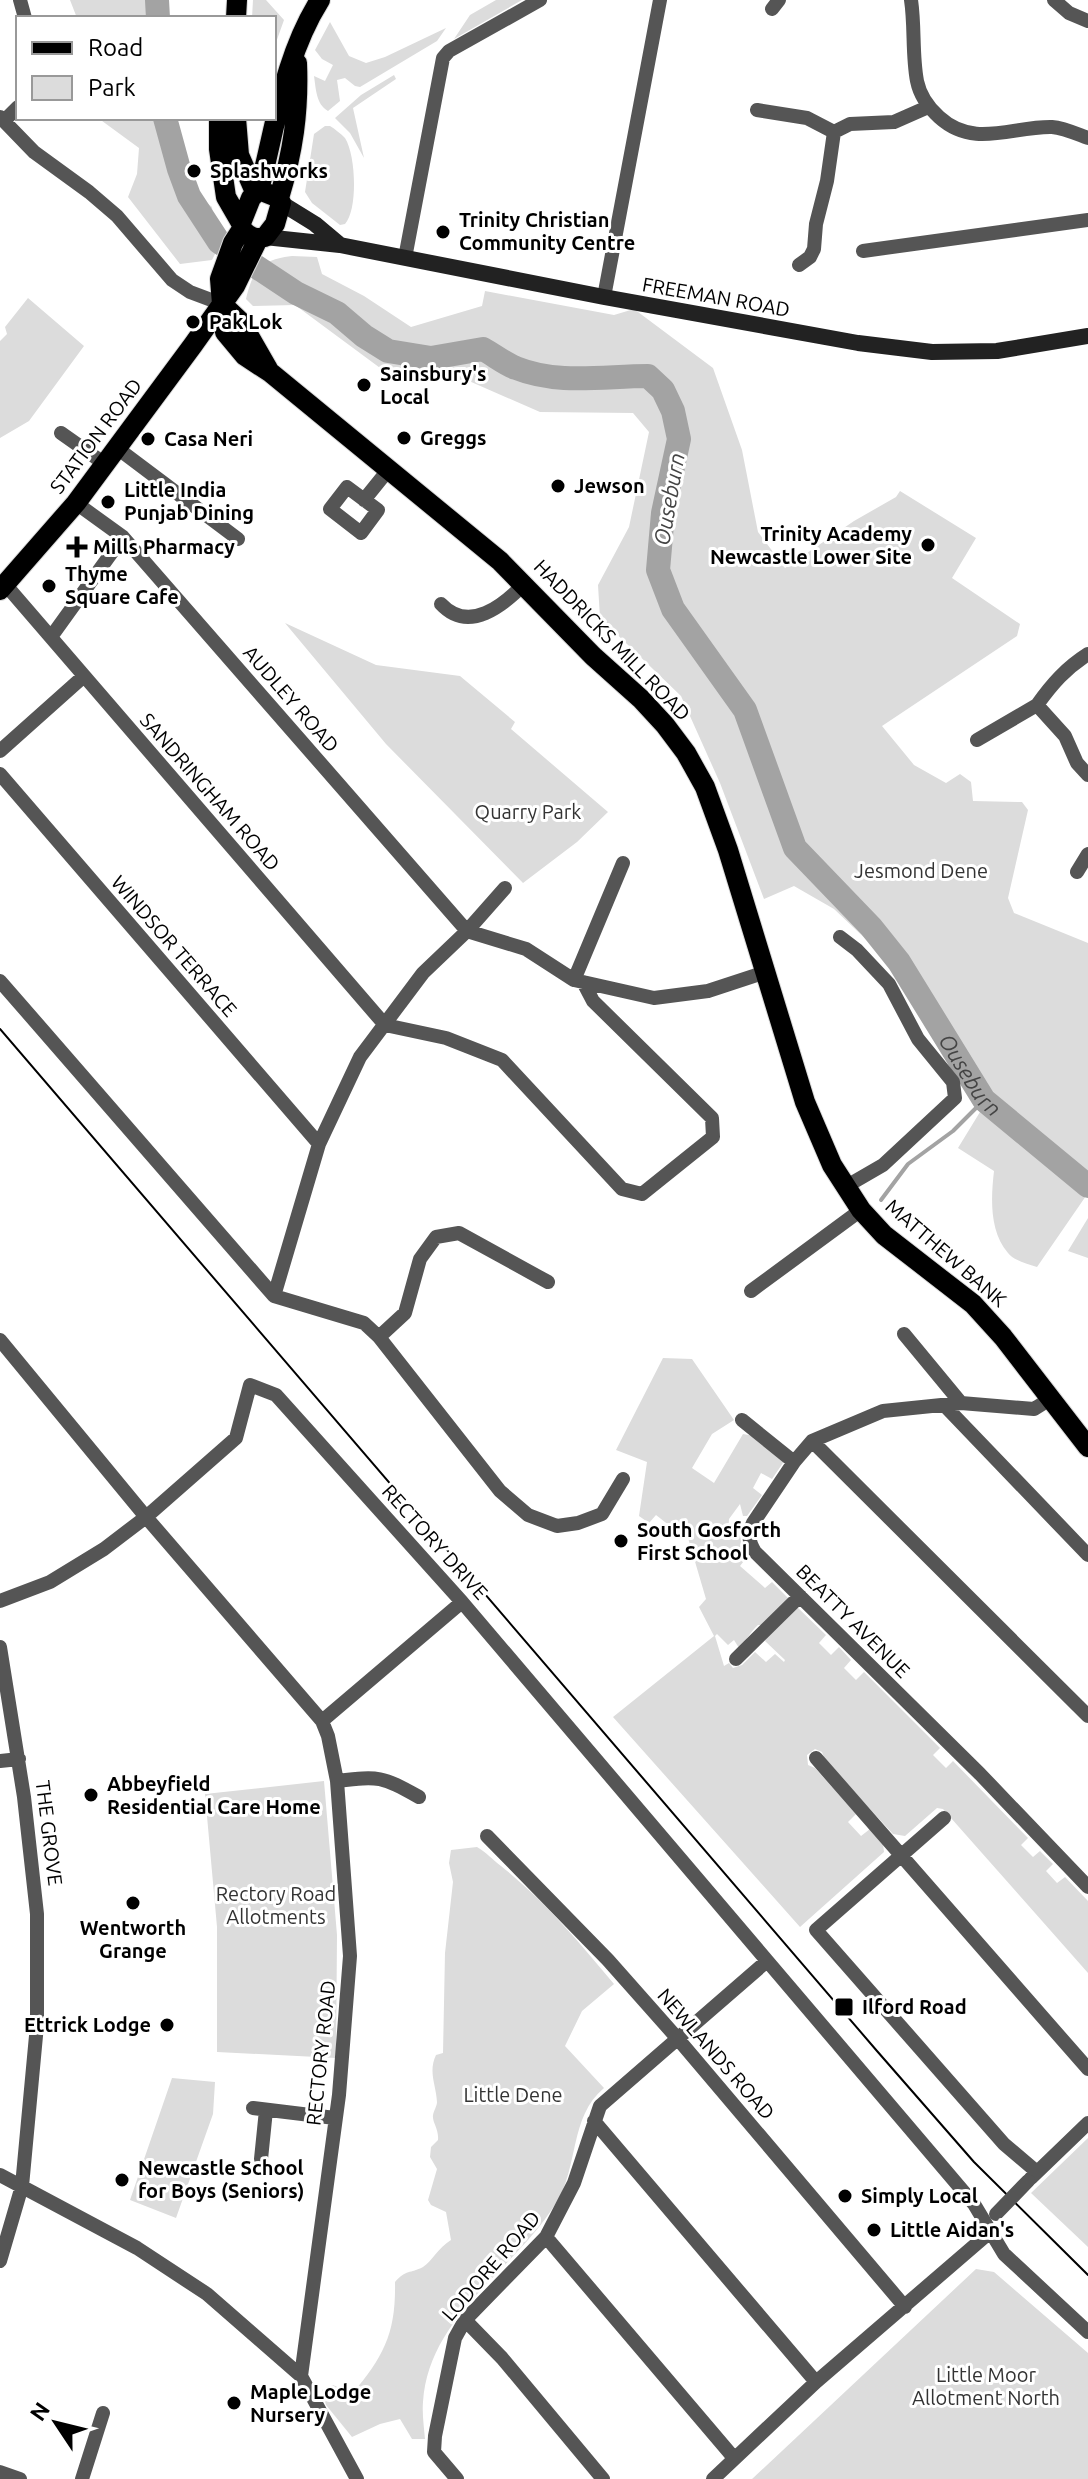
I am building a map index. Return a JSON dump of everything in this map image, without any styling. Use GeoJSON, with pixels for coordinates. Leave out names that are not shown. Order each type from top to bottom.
{"type":"FeatureCollection","features":[{"type":"Feature","properties":{"kind":"main road"},"geometry":{"type":"LineString","coordinates":[[276,118],[296,47],[320,0]]}},
{"type":"Feature","properties":{"kind":"main road"},"geometry":{"type":"LineString","coordinates":[[245,245],[275,224],[298,109],[296,47]]}},
{"type":"Feature","properties":{"kind":"main road"},"geometry":{"type":"LineString","coordinates":[[219,120],[219,149],[226,197],[245,245]]}},
{"type":"Feature","properties":{"kind":"main road"},"geometry":{"type":"LineString","coordinates":[[236,120],[239,155],[257,191],[280,200]]}},
{"type":"Feature","properties":{"kind":"main road"},"geometry":{"type":"LineString","coordinates":[[245,245],[276,120]]}},
{"type":"Feature","properties":{"kind":"main road"},"geometry":{"type":"LineString","coordinates":[[237,144],[258,156],[268,155]]}},
{"type":"Feature","properties":{"kind":"main road","name":"STATION ROAD"},"geometry":{"type":"LineString","coordinates":[[3,587],[76,503],[222,304],[245,245]]}},
{"type":"Feature","properties":{"kind":"main road","name":"HADDRICKS MILL ROAD"},"geometry":{"type":"LineString","coordinates":[[222,304],[241,322],[271,373],[525,583],[593,656],[641,699],[686,753],[710,799],[815,1129],[845,1187],[861,1210]]}},
{"type":"Feature","properties":{"kind":"main road","name":"MATTHEW BANK"},"geometry":{"type":"LineString","coordinates":[[861,1210],[884,1235],[973,1304],[1003,1337],[1088,1447]]}},
{"type":"Feature","properties":{"kind":"street"},"geometry":{"type":"LineString","coordinates":[[405,258],[443,58],[449,51],[540,0]]}},
{"type":"Feature","properties":{"kind":"street"},"geometry":{"type":"LineString","coordinates":[[604,297],[660,0]]}},
{"type":"Feature","properties":{"kind":"street"},"geometry":{"type":"LineString","coordinates":[[911,0],[917,81],[928,107],[943,121],[960,131],[979,135],[1054,127],[1088,138]]}},
{"type":"Feature","properties":{"kind":"street"},"geometry":{"type":"LineString","coordinates":[[1054,0],[1069,13],[1088,21]]}},
{"type":"Feature","properties":{"kind":"street"},"geometry":{"type":"LineString","coordinates":[[834,132],[850,124],[894,122],[928,107]]}},
{"type":"Feature","properties":{"kind":"street"},"geometry":{"type":"LineString","coordinates":[[757,110],[807,118],[834,132]]}},
{"type":"Feature","properties":{"kind":"street"},"geometry":{"type":"LineString","coordinates":[[2,119],[34,152],[117,216],[172,280],[190,292],[222,304]]}},
{"type":"Feature","properties":{"kind":"street"},"geometry":{"type":"LineString","coordinates":[[799,265],[810,257],[814,249],[834,132]]}},
{"type":"Feature","properties":{"kind":"street","name":"FREEMAN ROAD"},"geometry":{"type":"LineString","coordinates":[[280,200],[340,245]]}},
{"type":"Feature","properties":{"kind":"street"},"geometry":{"type":"LineString","coordinates":[[863,251],[1088,220]]}},
{"type":"Feature","properties":{"kind":"street","name":"FREEMAN ROAD"},"geometry":{"type":"LineString","coordinates":[[245,245],[340,245],[858,343],[932,352],[997,351],[1088,336]]}},
{"type":"Feature","properties":{"kind":"street"},"geometry":{"type":"LineString","coordinates":[[61,433],[111,456],[238,539]]}},
{"type":"Feature","properties":{"kind":"street"},"geometry":{"type":"LineString","coordinates":[[364,500],[389,469]]}},
{"type":"Feature","properties":{"kind":"street","name":"AUDLEY ROAD"},"geometry":{"type":"LineString","coordinates":[[76,503],[123,537],[467,931]]}},
{"type":"Feature","properties":{"kind":"street"},"geometry":{"type":"LineString","coordinates":[[51,637],[123,537]]}},
{"type":"Feature","properties":{"kind":"street"},"geometry":{"type":"LineString","coordinates":[[441,604],[450,613],[474,616],[496,610],[525,583]]}},
{"type":"Feature","properties":{"kind":"street","name":"SANDRINGHAM ROAD"},"geometry":{"type":"LineString","coordinates":[[3,587],[51,637],[385,1025]]}},
{"type":"Feature","properties":{"kind":"street"},"geometry":{"type":"LineString","coordinates":[[977,740],[1037,705],[1070,665],[1088,654]]}},
{"type":"Feature","properties":{"kind":"street"},"geometry":{"type":"LineString","coordinates":[[0,751],[84,676]]}},
{"type":"Feature","properties":{"kind":"street"},"geometry":{"type":"LineString","coordinates":[[1037,705],[1065,736],[1077,763],[1088,775]]}},
{"type":"Feature","properties":{"kind":"street","name":"WINDSOR TERRACE"},"geometry":{"type":"LineString","coordinates":[[2,782],[319,1144]]}},
{"type":"Feature","properties":{"kind":"street"},"geometry":{"type":"LineString","coordinates":[[1077,872],[1088,854]]}},
{"type":"Feature","properties":{"kind":"street"},"geometry":{"type":"LineString","coordinates":[[578,981],[623,863]]}},
{"type":"Feature","properties":{"kind":"street"},"geometry":{"type":"LineString","coordinates":[[274,1296],[319,1144],[360,1057],[424,972],[467,931],[505,888]]}},
{"type":"Feature","properties":{"kind":"street"},"geometry":{"type":"LineString","coordinates":[[467,931],[526,949],[578,981],[654,998],[708,991],[766,972]]}},
{"type":"Feature","properties":{"kind":"street"},"geometry":{"type":"LineString","coordinates":[[840,937],[889,984],[918,1039],[953,1082],[955,1098],[883,1165],[845,1187]]}},
{"type":"Feature","properties":{"kind":"street"},"geometry":{"type":"LineString","coordinates":[[0,981],[274,1296],[364,1323],[379,1337],[500,1491],[528,1515],[557,1526],[602,1514],[623,1479]]}},
{"type":"Feature","properties":{"kind":"street"},"geometry":{"type":"LineString","coordinates":[[385,1025],[446,1038],[502,1060],[622,1189],[642,1194],[713,1137],[712,1118],[593,1001],[578,981]]}},
{"type":"Feature","properties":{"kind":"street"},"geometry":{"type":"LineString","coordinates":[[751,1291],[861,1210]]}},
{"type":"Feature","properties":{"kind":"street"},"geometry":{"type":"LineString","coordinates":[[379,1337],[405,1313],[420,1259],[436,1237],[459,1233],[548,1282]]}},
{"type":"Feature","properties":{"kind":"street"},"geometry":{"type":"LineString","coordinates":[[904,1334],[961,1403]]}},
{"type":"Feature","properties":{"kind":"street","name":"RECTORY ROAD"},"geometry":{"type":"LineString","coordinates":[[0,1340],[146,1517],[322,1721],[328,1736],[337,1781],[350,1956],[335,2118],[301,2376]]}},
{"type":"Feature","properties":{"kind":"street","name":"RECTORY DRIVE"},"geometry":{"type":"LineString","coordinates":[[146,1517],[236,1438],[250,1385],[276,1395],[462,1602],[767,1961]]}},
{"type":"Feature","properties":{"kind":"street","name":"BEATTY AVENUE"},"geometry":{"type":"LineString","coordinates":[[1050,1399],[1034,1409],[961,1403],[883,1411],[812,1441],[794,1462],[749,1533],[755,1552],[980,1774],[1088,1887]]}},
{"type":"Feature","properties":{"kind":"street"},"geometry":{"type":"LineString","coordinates":[[945,1406],[1088,1555]]}},
{"type":"Feature","properties":{"kind":"street"},"geometry":{"type":"LineString","coordinates":[[742,1420],[794,1462]]}},
{"type":"Feature","properties":{"kind":"street"},"geometry":{"type":"LineString","coordinates":[[812,1441],[1088,1716]]}},
{"type":"Feature","properties":{"kind":"street"},"geometry":{"type":"LineString","coordinates":[[0,1601],[50,1582],[104,1549],[146,1517]]}},
{"type":"Feature","properties":{"kind":"street"},"geometry":{"type":"LineString","coordinates":[[736,1659],[800,1596]]}},
{"type":"Feature","properties":{"kind":"street"},"geometry":{"type":"LineString","coordinates":[[322,1721],[462,1602]]}},
{"type":"Feature","properties":{"kind":"street","name":"THE GROVE"},"geometry":{"type":"LineString","coordinates":[[0,1647],[37,1897],[37,2025],[22,2186],[0,2261]]}},
{"type":"Feature","properties":{"kind":"street"},"geometry":{"type":"LineString","coordinates":[[816,1758],[1088,2069]]}},
{"type":"Feature","properties":{"kind":"street"},"geometry":{"type":"LineString","coordinates":[[0,1761],[19,1759]]}},
{"type":"Feature","properties":{"kind":"street"},"geometry":{"type":"LineString","coordinates":[[337,1781],[376,1777],[389,1780],[419,1797]]}},
{"type":"Feature","properties":{"kind":"street"},"geometry":{"type":"LineString","coordinates":[[944,1818],[816,1930],[1032,2177]]}},
{"type":"Feature","properties":{"kind":"street","name":"NEWLANDS ROAD"},"geometry":{"type":"LineString","coordinates":[[487,1836],[608,1960],[905,2307]]}},
{"type":"Feature","properties":{"kind":"street"},"geometry":{"type":"LineString","coordinates":[[767,1961],[974,2204],[987,2230],[1016,2266],[1088,2332]]}},
{"type":"Feature","properties":{"kind":"street","name":"LODORE ROAD"},"geometry":{"type":"LineString","coordinates":[[457,2479],[434,2452],[455,2338],[465,2320],[546,2237],[574,2183],[600,2106],[767,1961]]}},
{"type":"Feature","properties":{"kind":"street"},"geometry":{"type":"LineString","coordinates":[[261,2159],[260,2109],[335,2118]]}},
{"type":"Feature","properties":{"kind":"street"},"geometry":{"type":"LineString","coordinates":[[594,2121],[816,2382]]}},
{"type":"Feature","properties":{"kind":"street"},"geometry":{"type":"LineString","coordinates":[[713,2479],[816,2382],[905,2307],[987,2230],[996,2214],[1088,2123]]}},
{"type":"Feature","properties":{"kind":"street"},"geometry":{"type":"LineString","coordinates":[[0,2175],[137,2248],[207,2294],[301,2376],[357,2479]]}},
{"type":"Feature","properties":{"kind":"street"},"geometry":{"type":"LineString","coordinates":[[546,2237],[734,2458]]}},
{"type":"Feature","properties":{"kind":"street"},"geometry":{"type":"LineString","coordinates":[[465,2320],[502,2358],[603,2479]]}},
{"type":"Feature","properties":{"kind":"street"},"geometry":{"type":"LineString","coordinates":[[82,2479],[103,2413]]}},
{"type":"Feature","properties":{"kind":"street"},"geometry":{"type":"LineString","coordinates":[[0,2472],[20,2479]]}},
{"type":"Feature","properties":{"kind":"green space"},"geometry":{"type":"Polygon","coordinates":[[[70,0],[161,0],[163,16],[76,16],[70,0]]]}},
{"type":"Feature","properties":{"kind":"green space"},"geometry":{"type":"Polygon","coordinates":[[[253,0],[266,0],[284,20],[276,42],[276,16],[252,16],[253,0]]]}},
{"type":"Feature","properties":{"kind":"green space"},"geometry":{"type":"Polygon","coordinates":[[[496,0],[522,0],[454,39],[470,15],[496,0]]]}},
{"type":"Feature","properties":{"kind":"green space"},"geometry":{"type":"Polygon","coordinates":[[[330,22],[349,56],[366,63],[446,28],[437,41],[360,87],[345,78],[337,80],[340,101],[328,111],[319,100],[314,76],[325,81],[333,65],[322,59],[315,50],[330,22]]]}},
{"type":"Feature","properties":{"kind":"green space"},"geometry":{"type":"Polygon","coordinates":[[[394,75],[396,79],[353,108],[364,158],[350,133],[335,118],[361,95],[394,75]]]}},
{"type":"Feature","properties":{"kind":"green space"},"geometry":{"type":"Polygon","coordinates":[[[101,120],[172,120],[178,156],[192,191],[212,207],[217,250],[212,260],[180,264],[128,197],[137,174],[139,148],[101,120]]]}},
{"type":"Feature","properties":{"kind":"green space"},"geometry":{"type":"Polygon","coordinates":[[[330,126],[345,138],[351,157],[354,195],[349,217],[345,224],[340,225],[312,203],[305,192],[314,134],[330,126]]]}},
{"type":"Feature","properties":{"kind":"green space","name":"Jesmond Dene"},"geometry":{"type":"Polygon","coordinates":[[[292,256],[317,257],[322,274],[364,296],[411,327],[482,306],[485,291],[614,315],[634,309],[713,368],[742,450],[758,532],[785,568],[854,521],[896,497],[900,491],[976,538],[952,578],[1020,624],[1017,636],[882,726],[914,765],[946,783],[960,774],[971,782],[973,801],[1022,802],[1028,810],[1008,898],[1014,913],[1088,943],[1088,1193],[1037,1267],[1013,1258],[997,1235],[993,1214],[994,1171],[958,1148],[980,1112],[931,1025],[891,963],[834,909],[794,886],[764,899],[720,783],[681,696],[600,618],[598,585],[629,527],[649,432],[633,413],[540,412],[469,381],[395,379],[295,305],[253,306],[246,299],[255,273],[260,268],[273,260],[292,256]]]}},
{"type":"Feature","properties":{"kind":"green space"},"geometry":{"type":"Polygon","coordinates":[[[28,298],[84,346],[29,421],[0,438],[0,341],[7,334],[5,327],[28,298]]]}},
{"type":"Feature","properties":{"kind":"green space","name":"Quarry Park"},"geometry":{"type":"Polygon","coordinates":[[[285,623],[376,665],[460,676],[515,722],[511,729],[608,812],[577,842],[523,883],[386,744],[285,623]]]}},
{"type":"Feature","properties":{"kind":"green space"},"geometry":{"type":"Polygon","coordinates":[[[1088,1218],[1088,1258],[1068,1251],[1088,1218]]]}},
{"type":"Feature","properties":{"kind":"green space"},"geometry":{"type":"Polygon","coordinates":[[[663,1358],[692,1359],[734,1420],[712,1434],[692,1468],[714,1483],[743,1434],[754,1436],[785,1460],[772,1479],[761,1473],[753,1488],[762,1495],[747,1516],[743,1516],[740,1504],[729,1519],[728,1534],[740,1535],[747,1557],[740,1566],[765,1588],[772,1582],[789,1599],[762,1625],[758,1625],[739,1648],[734,1640],[728,1645],[717,1634],[715,1636],[724,1666],[729,1663],[733,1668],[742,1665],[755,1652],[766,1662],[775,1654],[784,1662],[765,1641],[796,1606],[826,1635],[819,1643],[831,1655],[839,1647],[851,1660],[844,1668],[856,1680],[864,1672],[940,1748],[933,1755],[946,1768],[953,1761],[1028,1838],[1021,1845],[1033,1857],[1040,1851],[1053,1864],[1046,1871],[1057,1883],[1065,1877],[1088,1901],[1088,1973],[943,1809],[937,1808],[905,1836],[893,1834],[825,1760],[822,1752],[815,1749],[807,1755],[808,1765],[815,1768],[856,1814],[848,1822],[861,1836],[870,1829],[883,1844],[884,1852],[800,1927],[613,1717],[714,1636],[699,1607],[706,1599],[686,1531],[670,1526],[656,1515],[649,1523],[639,1516],[647,1462],[616,1450],[663,1358]]]}},
{"type":"Feature","properties":{"kind":"green space","name":"Rectory Road Allotments"},"geometry":{"type":"Polygon","coordinates":[[[324,1781],[337,1935],[336,2058],[217,2052],[217,1927],[205,1794],[324,1781]]]}},
{"type":"Feature","properties":{"kind":"green space","name":"Little Dene"},"geometry":{"type":"Polygon","coordinates":[[[477,1847],[546,1907],[614,1984],[582,2011],[565,2046],[604,2088],[585,2113],[568,2174],[556,2203],[518,2251],[476,2295],[440,2344],[429,2371],[423,2402],[425,2439],[412,2439],[400,2419],[352,2437],[326,2405],[322,2390],[333,2385],[352,2394],[386,2343],[393,2316],[395,2282],[405,2273],[423,2267],[451,2240],[446,2212],[431,2205],[428,2200],[437,2169],[430,2157],[431,2147],[438,2140],[433,2118],[437,2102],[433,2067],[436,2055],[443,2053],[445,1953],[453,1882],[449,1863],[451,1850],[477,1847]]]}},
{"type":"Feature","properties":{"kind":"green space"},"geometry":{"type":"Polygon","coordinates":[[[172,2078],[215,2082],[213,2114],[176,2218],[130,2200],[172,2078]]]}},
{"type":"Feature","properties":{"kind":"green space"},"geometry":{"type":"Polygon","coordinates":[[[1088,2138],[1088,2247],[1031,2193],[1088,2138]]]}},
{"type":"Feature","properties":{"kind":"green space","name":"Little Moor Allotment North"},"geometry":{"type":"Polygon","coordinates":[[[976,2269],[994,2272],[1088,2353],[1088,2479],[752,2479],[976,2269]]]}},
{"type":"Feature","properties":{"kind":"waterway","name":"Ouseburn"},"geometry":{"type":"LineString","coordinates":[[157,0],[158,16]]}},
{"type":"Feature","properties":{"kind":"waterway","name":"Ouseburn"},"geometry":{"type":"LineString","coordinates":[[166,120],[189,196],[219,242],[296,293],[337,313],[388,351],[431,358],[483,349],[512,366],[532,373],[565,378],[648,376],[663,390],[673,411],[679,439],[663,513],[658,570],[673,609],[745,710],[795,848],[871,927],[899,962],[984,1100],[1088,1186]]}},
{"type":"Feature","properties":{"kind":"waterway"},"geometry":{"type":"LineString","coordinates":[[881,1200],[908,1164],[953,1131],[984,1100]]}},
{"type":"Feature","properties":{"kind":"tram line"},"geometry":{"type":"LineString","coordinates":[[0,1029],[877,2051],[974,2162],[1088,2275]]}},
{"type":"Feature","properties":{"kind":"place","name":"Splashworks"},"geometry":{"type":"Point","coordinates":[194,171]}},
{"type":"Feature","properties":{"kind":"place","name":"Trinity Christian Community Centre"},"geometry":{"type":"Point","coordinates":[443,232]}},
{"type":"Feature","properties":{"kind":"place","name":"Pak Lok"},"geometry":{"type":"Point","coordinates":[193,322]}},
{"type":"Feature","properties":{"kind":"place","name":"Sainsbury's Local"},"geometry":{"type":"Point","coordinates":[364,385]}},
{"type":"Feature","properties":{"kind":"place","name":"Greggs"},"geometry":{"type":"Point","coordinates":[404,438]}},
{"type":"Feature","properties":{"kind":"place","name":"Casa Neri"},"geometry":{"type":"Point","coordinates":[148,439]}},
{"type":"Feature","properties":{"kind":"place","name":"Jewson"},"geometry":{"type":"Point","coordinates":[558,486]}},
{"type":"Feature","properties":{"kind":"place","name":"Little India Punjab Dining"},"geometry":{"type":"Point","coordinates":[108,502]}},
{"type":"Feature","properties":{"kind":"place","name":"Trinity Academy Newcastle Lower Site"},"geometry":{"type":"Point","coordinates":[928,545]}},
{"type":"Feature","properties":{"kind":"place","name":"Mills Pharmacy"},"geometry":{"type":"Point","coordinates":[77,547]}},
{"type":"Feature","properties":{"kind":"place","name":"Thyme Square Cafe"},"geometry":{"type":"Point","coordinates":[49,586]}},
{"type":"Feature","properties":{"kind":"place","name":"South Gosforth First School"},"geometry":{"type":"Point","coordinates":[621,1541]}},
{"type":"Feature","properties":{"kind":"place","name":"Abbeyfield Residential Care Home"},"geometry":{"type":"Point","coordinates":[91,1795]}},
{"type":"Feature","properties":{"kind":"place","name":"Wentworth Grange"},"geometry":{"type":"Point","coordinates":[133,1903]}},
{"type":"Feature","properties":{"kind":"place","name":"Ilford Road"},"geometry":{"type":"Point","coordinates":[844,2007]}},
{"type":"Feature","properties":{"kind":"place","name":"Ettrick Lodge"},"geometry":{"type":"Point","coordinates":[167,2025]}},
{"type":"Feature","properties":{"kind":"place","name":"Newcastle School for Boys (Seniors)"},"geometry":{"type":"Point","coordinates":[122,2180]}},
{"type":"Feature","properties":{"kind":"place","name":"Simply Local"},"geometry":{"type":"Point","coordinates":[845,2196]}},
{"type":"Feature","properties":{"kind":"place","name":"Little Aidan's"},"geometry":{"type":"Point","coordinates":[874,2230]}},
{"type":"Feature","properties":{"kind":"place","name":"Maple Lodge Nursery"},"geometry":{"type":"Point","coordinates":[234,2403]}}]}
